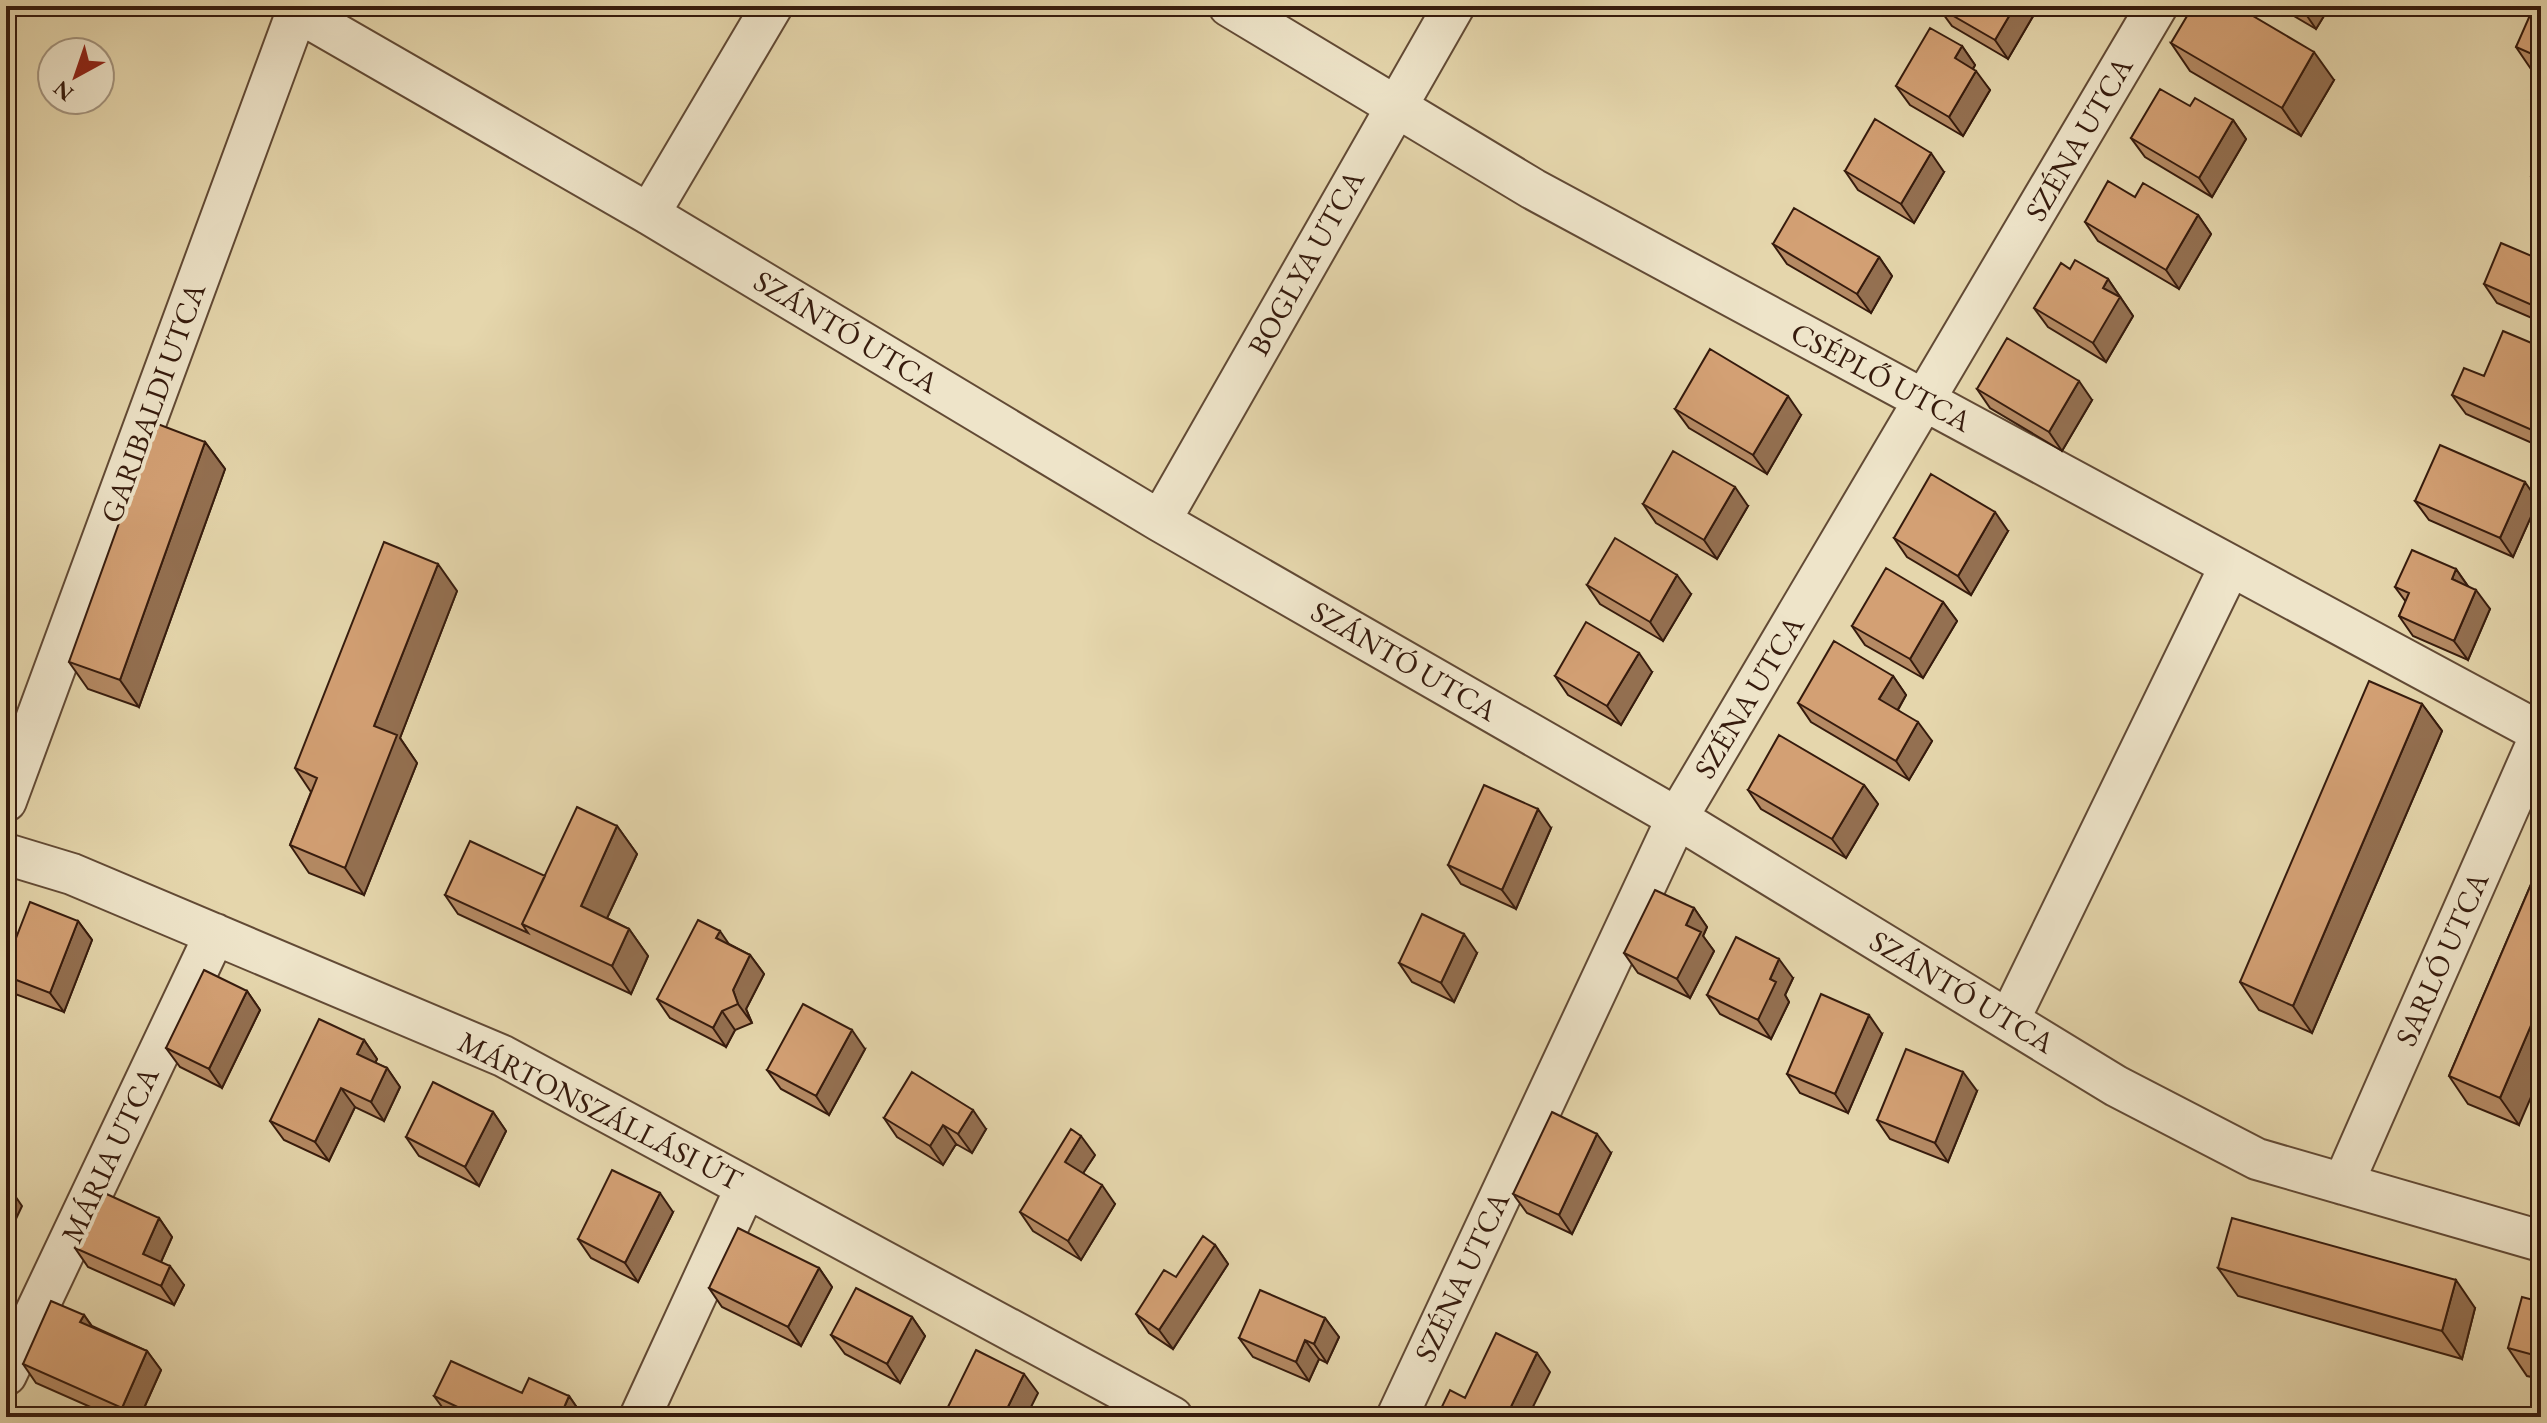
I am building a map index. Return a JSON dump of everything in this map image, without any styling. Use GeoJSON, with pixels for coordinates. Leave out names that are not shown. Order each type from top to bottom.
{"type":"FeatureCollection","features":[{"type":"Feature","properties":{"kind":"street"},"geometry":{"type":"LineString","coordinates":[[649,214],[772,6]]}},
{"type":"Feature","properties":{"kind":"street","name":"CSÉPLŐ UTCA"},"geometry":{"type":"LineString","coordinates":[[1229,6],[1533,189],[2541,733]]}},
{"type":"Feature","properties":{"kind":"street","name":"BOGLYA UTCA"},"geometry":{"type":"LineString","coordinates":[[1160,521],[1454,6]]}},
{"type":"Feature","properties":{"kind":"street","name":"SZÉNA UTCA"},"geometry":{"type":"LineString","coordinates":[[1397,1417],[1677,818],[2157,6]]}},
{"type":"Feature","properties":{"kind":"street","name":"SZÁNTÓ UTCA"},"geometry":{"type":"LineString","coordinates":[[298,9],[649,214],[1160,521],[1677,818],[2116,1086],[2257,1159],[2541,1241]]}},
{"type":"Feature","properties":{"kind":"street","name":"GARIBALDI UTCA"},"geometry":{"type":"LineString","coordinates":[[6,801],[298,9]]}},
{"type":"Feature","properties":{"kind":"street"},"geometry":{"type":"LineString","coordinates":[[2009,1020],[2230,566]]}},
{"type":"Feature","properties":{"kind":"street","name":"SARLÓ UTCA"},"geometry":{"type":"LineString","coordinates":[[2343,1184],[2541,733]]}},
{"type":"Feature","properties":{"kind":"street","name":"MÁRTONSZÁLLÁSI ÚT"},"geometry":{"type":"LineString","coordinates":[[6,854],[72,874],[503,1056],[1172,1417]]}},
{"type":"Feature","properties":{"kind":"street","name":"MÁRIA UTCA"},"geometry":{"type":"LineString","coordinates":[[6,1375],[215,934]]}},
{"type":"Feature","properties":{"kind":"street"},"geometry":{"type":"LineString","coordinates":[[640,1417],[746,1187]]}},
{"type":"Feature","properties":{"kind":"building"},"geometry":{"type":"Polygon","coordinates":[[[1939,6],[2015,6],[1995,40],[1939,6]]]}},
{"type":"Feature","properties":{"kind":"building"},"geometry":{"type":"Polygon","coordinates":[[[2193,6],[2236,6],[2314,52],[2282,108],[2171,43],[2193,6]]]}},
{"type":"Feature","properties":{"kind":"building"},"geometry":{"type":"Polygon","coordinates":[[[2534,6],[2541,6],[2541,58],[2516,47],[2534,6]]]}},
{"type":"Feature","properties":{"kind":"building"},"geometry":{"type":"Polygon","coordinates":[[[1930,28],[1962,46],[1955,58],[1976,71],[1949,117],[1896,86],[1930,28]]]}},
{"type":"Feature","properties":{"kind":"building"},"geometry":{"type":"Polygon","coordinates":[[[2160,89],[2190,106],[2195,98],[2233,120],[2199,178],[2131,138],[2160,89]]]}},
{"type":"Feature","properties":{"kind":"building"},"geometry":{"type":"Polygon","coordinates":[[[1875,119],[1931,153],[1901,204],[1845,171],[1875,119]]]}},
{"type":"Feature","properties":{"kind":"building"},"geometry":{"type":"Polygon","coordinates":[[[2541,154],[2541,180],[2531,176],[2541,154]]]}},
{"type":"Feature","properties":{"kind":"building"},"geometry":{"type":"Polygon","coordinates":[[[2108,181],[2135,197],[2143,183],[2198,215],[2166,270],[2085,222],[2108,181]]]}},
{"type":"Feature","properties":{"kind":"building"},"geometry":{"type":"Polygon","coordinates":[[[1794,208],[1879,257],[1857,294],[1773,244],[1794,208]]]}},
{"type":"Feature","properties":{"kind":"building"},"geometry":{"type":"Polygon","coordinates":[[[2501,243],[2541,260],[2541,309],[2484,284],[2501,243]]]}},
{"type":"Feature","properties":{"kind":"building"},"geometry":{"type":"Polygon","coordinates":[[[2075,260],[2108,279],[2103,288],[2120,297],[2093,343],[2034,308],[2061,263],[2070,269],[2075,260]]]}},
{"type":"Feature","properties":{"kind":"building"},"geometry":{"type":"Polygon","coordinates":[[[2503,331],[2541,347],[2541,434],[2452,395],[2464,368],[2484,376],[2503,331]]]}},
{"type":"Feature","properties":{"kind":"building"},"geometry":{"type":"Polygon","coordinates":[[[2007,338],[2079,381],[2049,432],[1977,389],[2007,338]]]}},
{"type":"Feature","properties":{"kind":"building"},"geometry":{"type":"Polygon","coordinates":[[[1710,349],[1788,396],[1753,455],[1675,409],[1710,349]]]}},
{"type":"Feature","properties":{"kind":"building"},"geometry":{"type":"Polygon","coordinates":[[[155,423],[205,442],[120,680],[69,662],[155,423]]]}},
{"type":"Feature","properties":{"kind":"building"},"geometry":{"type":"Polygon","coordinates":[[[2440,445],[2525,482],[2500,538],[2415,501],[2440,445]]]}},
{"type":"Feature","properties":{"kind":"building"},"geometry":{"type":"Polygon","coordinates":[[[1673,451],[1735,487],[1704,540],[1643,504],[1673,451]]]}},
{"type":"Feature","properties":{"kind":"building"},"geometry":{"type":"Polygon","coordinates":[[[1931,474],[1995,512],[1958,576],[1894,538],[1931,474]]]}},
{"type":"Feature","properties":{"kind":"building"},"geometry":{"type":"Polygon","coordinates":[[[1615,538],[1677,575],[1650,622],[1587,585],[1615,538]]]}},
{"type":"Feature","properties":{"kind":"building"},"geometry":{"type":"Polygon","coordinates":[[[384,542],[438,564],[374,726],[397,735],[345,868],[290,845],[317,778],[295,768],[384,542]]]}},
{"type":"Feature","properties":{"kind":"building"},"geometry":{"type":"Polygon","coordinates":[[[2412,550],[2456,569],[2452,579],[2476,590],[2454,641],[2399,616],[2409,593],[2395,587],[2412,550]]]}},
{"type":"Feature","properties":{"kind":"building"},"geometry":{"type":"Polygon","coordinates":[[[1886,568],[1943,602],[1910,659],[1852,626],[1886,568]]]}},
{"type":"Feature","properties":{"kind":"building"},"geometry":{"type":"Polygon","coordinates":[[[1586,622],[1639,653],[1607,706],[1555,676],[1586,622]]]}},
{"type":"Feature","properties":{"kind":"building"},"geometry":{"type":"Polygon","coordinates":[[[1834,641],[1893,676],[1879,699],[1918,722],[1896,761],[1798,703],[1834,641]]]}},
{"type":"Feature","properties":{"kind":"building"},"geometry":{"type":"Polygon","coordinates":[[[2369,681],[2422,704],[2293,1006],[2240,982],[2369,681]]]}},
{"type":"Feature","properties":{"kind":"building"},"geometry":{"type":"Polygon","coordinates":[[[1779,735],[1864,785],[1832,839],[1748,790],[1779,735]]]}},
{"type":"Feature","properties":{"kind":"building"},"geometry":{"type":"Polygon","coordinates":[[[1484,785],[1538,809],[1502,890],[1448,865],[1484,785]]]}},
{"type":"Feature","properties":{"kind":"building"},"geometry":{"type":"Polygon","coordinates":[[[577,807],[617,826],[581,906],[629,929],[612,966],[522,924],[577,807]]]}},
{"type":"Feature","properties":{"kind":"building"},"geometry":{"type":"Polygon","coordinates":[[[470,841],[545,876],[522,924],[528,933],[445,895],[470,841]]]}},
{"type":"Feature","properties":{"kind":"building"},"geometry":{"type":"Polygon","coordinates":[[[2541,861],[2541,1002],[2500,1098],[2449,1076],[2541,861]]]}},
{"type":"Feature","properties":{"kind":"building"},"geometry":{"type":"Polygon","coordinates":[[[1655,890],[1694,908],[1686,925],[1701,932],[1677,979],[1624,953],[1655,890]]]}},
{"type":"Feature","properties":{"kind":"building"},"geometry":{"type":"Polygon","coordinates":[[[30,902],[78,921],[50,993],[6,976],[6,964],[30,902]]]}},
{"type":"Feature","properties":{"kind":"building"},"geometry":{"type":"Polygon","coordinates":[[[1422,914],[1464,934],[1441,983],[1399,963],[1422,914]]]}},
{"type":"Feature","properties":{"kind":"building"},"geometry":{"type":"Polygon","coordinates":[[[698,920],[720,931],[716,938],[750,955],[733,990],[738,1004],[722,1011],[713,1028],[657,999],[698,920]]]}},
{"type":"Feature","properties":{"kind":"building"},"geometry":{"type":"Polygon","coordinates":[[[1736,937],[1779,959],[1770,979],[1776,982],[1758,1020],[1707,995],[1736,937]]]}},
{"type":"Feature","properties":{"kind":"building"},"geometry":{"type":"Polygon","coordinates":[[[204,970],[247,991],[209,1069],[166,1048],[204,970]]]}},
{"type":"Feature","properties":{"kind":"building"},"geometry":{"type":"Polygon","coordinates":[[[1821,994],[1869,1015],[1835,1094],[1787,1074],[1821,994]]]}},
{"type":"Feature","properties":{"kind":"building"},"geometry":{"type":"Polygon","coordinates":[[[803,1004],[852,1030],[816,1096],[767,1070],[803,1004]]]}},
{"type":"Feature","properties":{"kind":"building"},"geometry":{"type":"Polygon","coordinates":[[[319,1019],[364,1040],[357,1054],[387,1068],[371,1102],[341,1088],[315,1142],[270,1121],[319,1019]]]}},
{"type":"Feature","properties":{"kind":"building"},"geometry":{"type":"Polygon","coordinates":[[[1906,1049],[1963,1072],[1935,1143],[1877,1120],[1906,1049]]]}},
{"type":"Feature","properties":{"kind":"building"},"geometry":{"type":"Polygon","coordinates":[[[912,1072],[973,1110],[958,1134],[943,1125],[930,1146],[884,1118],[912,1072]]]}},
{"type":"Feature","properties":{"kind":"building"},"geometry":{"type":"Polygon","coordinates":[[[433,1082],[493,1112],[465,1167],[406,1137],[433,1082]]]}},
{"type":"Feature","properties":{"kind":"building"},"geometry":{"type":"Polygon","coordinates":[[[1552,1112],[1597,1134],[1559,1215],[1513,1194],[1552,1112]]]}},
{"type":"Feature","properties":{"kind":"building"},"geometry":{"type":"Polygon","coordinates":[[[1071,1129],[1081,1136],[1065,1162],[1102,1185],[1068,1241],[1020,1212],[1071,1129]]]}},
{"type":"Feature","properties":{"kind":"building"},"geometry":{"type":"Polygon","coordinates":[[[612,1170],[660,1193],[625,1263],[578,1239],[612,1170]]]}},
{"type":"Feature","properties":{"kind":"building"},"geometry":{"type":"Polygon","coordinates":[[[100,1191],[159,1218],[143,1254],[170,1266],[161,1286],[75,1248],[100,1191]]]}},
{"type":"Feature","properties":{"kind":"building"},"geometry":{"type":"Polygon","coordinates":[[[2232,1218],[2456,1280],[2442,1331],[2218,1268],[2232,1218]]]}},
{"type":"Feature","properties":{"kind":"building"},"geometry":{"type":"Polygon","coordinates":[[[738,1228],[819,1268],[788,1327],[709,1288],[738,1228]]]}},
{"type":"Feature","properties":{"kind":"building"},"geometry":{"type":"Polygon","coordinates":[[[1203,1236],[1215,1245],[1159,1330],[1136,1314],[1164,1270],[1176,1277],[1203,1236]]]}},
{"type":"Feature","properties":{"kind":"building"},"geometry":{"type":"Polygon","coordinates":[[[856,1288],[912,1317],[887,1364],[831,1335],[856,1288]]]}},
{"type":"Feature","properties":{"kind":"building"},"geometry":{"type":"Polygon","coordinates":[[[1260,1290],[1325,1318],[1314,1344],[1305,1340],[1296,1362],[1239,1338],[1260,1290]]]}},
{"type":"Feature","properties":{"kind":"building"},"geometry":{"type":"Polygon","coordinates":[[[2522,1297],[2541,1302],[2541,1357],[2508,1348],[2522,1297]]]}},
{"type":"Feature","properties":{"kind":"building"},"geometry":{"type":"Polygon","coordinates":[[[51,1301],[84,1315],[80,1322],[147,1351],[122,1408],[23,1364],[51,1301]]]}},
{"type":"Feature","properties":{"kind":"building"},"geometry":{"type":"Polygon","coordinates":[[[1496,1333],[1537,1353],[1506,1417],[1437,1417],[1450,1390],[1465,1398],[1496,1333]]]}},
{"type":"Feature","properties":{"kind":"building"},"geometry":{"type":"Polygon","coordinates":[[[976,1350],[1024,1374],[1003,1417],[943,1417],[976,1350]]]}},
{"type":"Feature","properties":{"kind":"building"},"geometry":{"type":"Polygon","coordinates":[[[451,1361],[522,1393],[529,1378],[569,1396],[560,1417],[479,1417],[434,1396],[451,1361]]]}},
{"type":"Feature","properties":{"kind":"building"},"geometry":{"type":"Polygon","coordinates":[[[655,1410],[670,1417],[652,1417],[655,1410]]]}}]}
